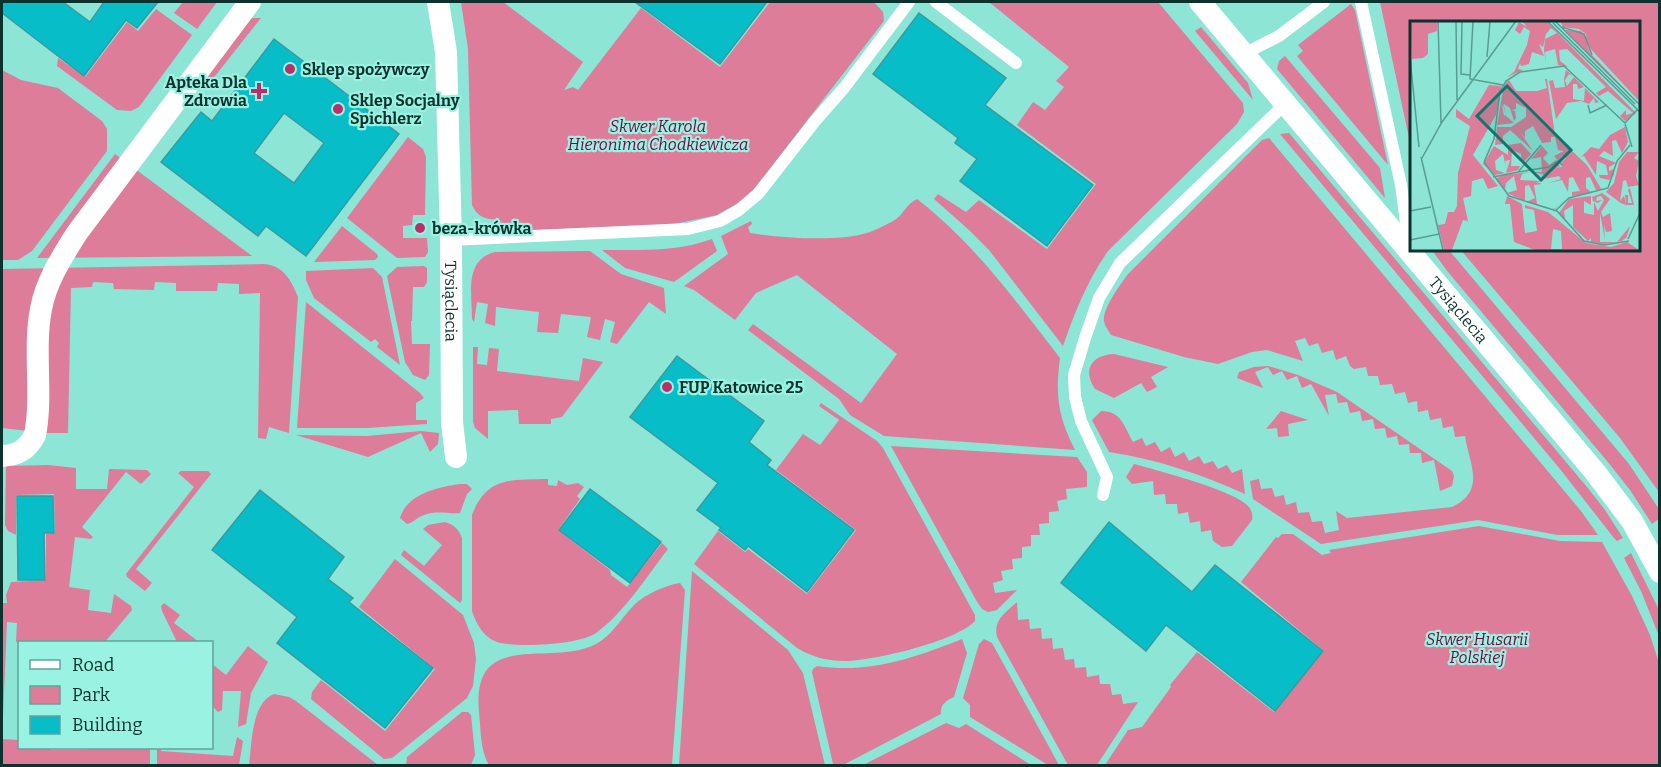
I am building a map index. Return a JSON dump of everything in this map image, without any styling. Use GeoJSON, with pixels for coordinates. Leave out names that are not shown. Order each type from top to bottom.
{"type":"FeatureCollection","features":[{"type":"Feature","properties":{"kind":"street"},"geometry":{"type":"LineString","coordinates":[[2,456],[12,456],[23,452],[35,435],[41,309],[48,285],[58,264],[77,233],[250,2]]}},
{"type":"Feature","properties":{"kind":"street","name":"Tysiąclecia"},"geometry":{"type":"LineString","coordinates":[[438,2],[446,52],[451,240],[452,422],[456,457]]}},
{"type":"Feature","properties":{"kind":"street","name":"Tysiąclecia"},"geometry":{"type":"LineString","coordinates":[[1200,2],[1620,505],[1632,521],[1659,572]]}},
{"type":"Feature","properties":{"kind":"lane"},"geometry":{"type":"LineString","coordinates":[[451,240],[688,230],[720,221],[739,210],[758,194],[844,88],[909,2]]}},
{"type":"Feature","properties":{"kind":"lane"},"geometry":{"type":"LineString","coordinates":[[936,2],[1016,63]]}},
{"type":"Feature","properties":{"kind":"lane"},"geometry":{"type":"LineString","coordinates":[[1244,54],[1279,36],[1324,2]]}},
{"type":"Feature","properties":{"kind":"lane"},"geometry":{"type":"LineString","coordinates":[[1361,2],[1401,184],[1409,250]]}},
{"type":"Feature","properties":{"kind":"lane"},"geometry":{"type":"LineString","coordinates":[[1103,495],[1107,477],[1081,421],[1075,398],[1074,375],[1084,338],[1099,298],[1120,263],[1285,104]]}},
{"type":"Feature","properties":{"kind":"green space"},"geometry":{"type":"Polygon","coordinates":[[[183,2],[217,2],[197,29],[174,13],[183,2]]]}},
{"type":"Feature","properties":{"kind":"green space","name":"Skwer Karola Hieronima Chodkiewicza"},"geometry":{"type":"Polygon","coordinates":[[[461,2],[503,2],[583,62],[564,90],[573,87],[578,90],[641,8],[720,67],[770,2],[874,2],[883,12],[884,21],[754,189],[738,203],[717,215],[670,225],[500,231],[499,220],[483,217],[472,205],[468,49],[461,2]]]}},
{"type":"Feature","properties":{"kind":"green space"},"geometry":{"type":"Polygon","coordinates":[[[989,2],[1158,2],[1243,103],[1244,112],[1237,124],[1108,251],[1082,297],[1063,346],[989,250],[934,199],[938,194],[966,212],[979,200],[1047,249],[1096,184],[1017,125],[1033,102],[1045,110],[1064,87],[1056,81],[1069,67],[989,2]]]}},
{"type":"Feature","properties":{"kind":"green space"},"geometry":{"type":"Polygon","coordinates":[[[1380,2],[1659,2],[1659,492],[1620,438],[1461,250],[1640,250],[1640,21],[1410,21],[1410,143],[1380,2]]]}},
{"type":"Feature","properties":{"kind":"green space"},"geometry":{"type":"Polygon","coordinates":[[[1351,4],[1355,10],[1388,165],[1297,56],[1303,51],[1298,45],[1351,4]]]}},
{"type":"Feature","properties":{"kind":"green space"},"geometry":{"type":"Polygon","coordinates":[[[156,9],[192,35],[139,107],[131,111],[117,110],[57,66],[58,58],[85,77],[127,22],[138,31],[156,9]]]}},
{"type":"Feature","properties":{"kind":"green space"},"geometry":{"type":"Polygon","coordinates":[[[261,18],[208,85],[207,76],[246,21],[261,18]]]}},
{"type":"Feature","properties":{"kind":"green space"},"geometry":{"type":"Polygon","coordinates":[[[1201,27],[1248,83],[1253,100],[1195,31],[1201,27]]]}},
{"type":"Feature","properties":{"kind":"green space"},"geometry":{"type":"Polygon","coordinates":[[[1285,56],[1380,168],[1385,198],[1277,69],[1279,61],[1285,56]]]}},
{"type":"Feature","properties":{"kind":"green space"},"geometry":{"type":"Polygon","coordinates":[[[2,70],[21,80],[58,88],[102,121],[107,129],[107,151],[32,251],[18,260],[2,260],[2,70]]]}},
{"type":"Feature","properties":{"kind":"green space"},"geometry":{"type":"Polygon","coordinates":[[[1289,133],[1587,487],[1623,538],[1617,541],[1614,538],[1560,469],[1280,134],[1289,133]]]}},
{"type":"Feature","properties":{"kind":"green space"},"geometry":{"type":"Polygon","coordinates":[[[408,137],[423,149],[426,157],[425,215],[413,215],[412,225],[403,226],[403,238],[427,238],[428,252],[425,257],[397,258],[347,218],[408,137]]]}},
{"type":"Feature","properties":{"kind":"green space"},"geometry":{"type":"Polygon","coordinates":[[[1269,138],[1581,511],[1598,535],[1558,535],[1478,520],[1321,544],[1253,499],[1250,481],[1259,479],[1261,489],[1272,488],[1275,497],[1284,495],[1286,505],[1296,502],[1298,513],[1309,512],[1312,522],[1322,521],[1325,533],[1339,530],[1336,511],[1347,518],[1452,507],[1463,500],[1473,485],[1472,466],[1465,436],[1455,437],[1453,426],[1443,428],[1441,418],[1430,420],[1428,410],[1418,412],[1417,401],[1408,403],[1405,392],[1395,394],[1392,384],[1380,385],[1378,376],[1368,376],[1366,367],[1354,369],[1350,366],[1346,356],[1336,360],[1333,350],[1322,353],[1318,343],[1309,346],[1305,338],[1295,341],[1303,361],[1267,350],[1252,352],[1218,364],[1184,357],[1111,335],[1104,322],[1105,312],[1128,274],[1262,140],[1269,138]]]}},
{"type":"Feature","properties":{"kind":"green space"},"geometry":{"type":"Polygon","coordinates":[[[115,154],[252,256],[37,258],[115,154]]]}},
{"type":"Feature","properties":{"kind":"green space"},"geometry":{"type":"Polygon","coordinates":[[[917,199],[938,216],[976,254],[1060,358],[1059,406],[1075,450],[884,436],[850,415],[839,399],[748,330],[753,324],[861,403],[897,354],[797,275],[756,293],[735,320],[694,290],[684,286],[728,254],[721,236],[751,221],[752,224],[748,227],[750,233],[809,238],[854,236],[870,232],[893,221],[917,199]]]}},
{"type":"Feature","properties":{"kind":"green space"},"geometry":{"type":"Polygon","coordinates":[[[342,226],[378,257],[375,260],[314,262],[342,226]]]}},
{"type":"Feature","properties":{"kind":"green space"},"geometry":{"type":"Polygon","coordinates":[[[712,239],[717,251],[674,282],[625,268],[602,250],[672,248],[712,239]]]}},
{"type":"Feature","properties":{"kind":"green space"},"geometry":{"type":"Polygon","coordinates":[[[1432,250],[1449,250],[1629,464],[1659,509],[1659,519],[1652,524],[1630,490],[1607,461],[1432,250]]]}},
{"type":"Feature","properties":{"kind":"green space"},"geometry":{"type":"Polygon","coordinates":[[[590,251],[621,274],[664,288],[666,314],[649,302],[617,344],[610,342],[615,322],[605,319],[600,340],[587,337],[591,317],[561,314],[558,333],[537,332],[539,312],[496,307],[495,326],[485,323],[488,304],[477,302],[474,322],[472,319],[472,279],[478,262],[485,256],[495,252],[590,251]]]}},
{"type":"Feature","properties":{"kind":"green space"},"geometry":{"type":"Polygon","coordinates":[[[264,264],[282,271],[293,285],[298,297],[289,433],[269,427],[266,439],[258,438],[260,293],[239,294],[239,284],[218,283],[217,291],[176,291],[176,283],[155,282],[154,290],[114,289],[113,283],[93,282],[92,287],[71,288],[68,433],[2,428],[2,269],[264,264]]]}},
{"type":"Feature","properties":{"kind":"green space"},"geometry":{"type":"Polygon","coordinates":[[[424,266],[427,268],[427,282],[424,287],[413,287],[411,321],[412,344],[430,344],[429,375],[425,380],[413,375],[405,362],[387,276],[397,267],[424,266]]]}},
{"type":"Feature","properties":{"kind":"green space"},"geometry":{"type":"Polygon","coordinates":[[[373,268],[382,277],[400,365],[377,347],[379,343],[375,339],[371,342],[314,298],[306,280],[306,271],[373,268]]]}},
{"type":"Feature","properties":{"kind":"green space"},"geometry":{"type":"Polygon","coordinates":[[[306,302],[420,393],[424,398],[416,403],[416,420],[427,420],[427,424],[367,428],[297,428],[306,302]]]}},
{"type":"Feature","properties":{"kind":"green space"},"geometry":{"type":"Polygon","coordinates":[[[473,347],[478,347],[477,364],[487,365],[489,348],[499,349],[497,371],[579,381],[583,358],[603,362],[562,417],[551,419],[551,424],[519,424],[518,410],[488,411],[488,439],[475,428],[473,422],[473,347]]]}},
{"type":"Feature","properties":{"kind":"green space"},"geometry":{"type":"Polygon","coordinates":[[[1114,354],[1168,367],[1151,377],[1157,387],[1147,392],[1141,383],[1114,398],[1095,389],[1091,382],[1089,369],[1091,364],[1100,357],[1114,354]]]}},
{"type":"Feature","properties":{"kind":"green space"},"geometry":{"type":"Polygon","coordinates":[[[1268,366],[1298,375],[1337,392],[1452,471],[1454,476],[1452,486],[1440,491],[1434,460],[1422,463],[1421,453],[1410,453],[1409,444],[1399,445],[1397,436],[1387,438],[1385,428],[1375,429],[1373,419],[1362,421],[1360,411],[1350,413],[1347,402],[1338,403],[1336,394],[1325,395],[1329,416],[1311,384],[1302,388],[1297,376],[1287,380],[1282,371],[1273,375],[1268,367],[1255,372],[1263,388],[1237,378],[1239,372],[1254,367],[1268,366]]]}},
{"type":"Feature","properties":{"kind":"green space"},"geometry":{"type":"Polygon","coordinates":[[[821,403],[877,441],[883,448],[975,615],[975,621],[965,628],[933,642],[875,658],[845,661],[820,658],[797,648],[694,564],[718,531],[745,552],[748,549],[807,594],[856,530],[776,470],[803,434],[820,445],[839,420],[819,406],[821,403]]]}},
{"type":"Feature","properties":{"kind":"green space"},"geometry":{"type":"Polygon","coordinates":[[[1101,411],[1118,417],[1133,442],[1142,438],[1146,446],[1155,442],[1161,452],[1170,447],[1175,457],[1184,452],[1189,461],[1199,456],[1204,464],[1213,461],[1218,469],[1227,465],[1232,473],[1242,469],[1245,494],[1178,468],[1109,452],[1092,420],[1101,411]]]}},
{"type":"Feature","properties":{"kind":"green space"},"geometry":{"type":"Polygon","coordinates":[[[1281,411],[1308,420],[1288,424],[1289,436],[1278,437],[1277,428],[1266,429],[1281,411]]]}},
{"type":"Feature","properties":{"kind":"green space"},"geometry":{"type":"Polygon","coordinates":[[[421,431],[439,433],[438,444],[430,452],[421,433],[368,457],[296,435],[367,436],[421,431]]]}},
{"type":"Feature","properties":{"kind":"green space"},"geometry":{"type":"Polygon","coordinates":[[[891,446],[1077,457],[1087,472],[1087,487],[1066,489],[1067,499],[1057,501],[1059,511],[1049,512],[1049,523],[1039,524],[1040,535],[1031,535],[1031,546],[1022,547],[1022,558],[1012,559],[1013,569],[1001,571],[1003,580],[993,583],[995,593],[1017,590],[997,610],[988,612],[982,609],[976,600],[891,446]]]}},
{"type":"Feature","properties":{"kind":"green space"},"geometry":{"type":"Polygon","coordinates":[[[1134,464],[1229,494],[1249,507],[1252,520],[1232,546],[1222,547],[1213,541],[1211,530],[1201,532],[1200,521],[1190,523],[1188,512],[1178,514],[1177,504],[1166,504],[1165,494],[1154,495],[1153,481],[1132,484],[1126,477],[1134,464]]]}},
{"type":"Feature","properties":{"kind":"green space"},"geometry":{"type":"Polygon","coordinates":[[[48,465],[76,468],[76,489],[107,489],[109,469],[147,470],[151,474],[141,484],[126,472],[82,527],[93,537],[91,539],[75,537],[69,587],[90,590],[88,610],[111,613],[114,594],[131,606],[132,610],[106,641],[18,641],[18,644],[16,641],[17,623],[7,622],[2,739],[2,603],[7,603],[6,595],[11,582],[46,580],[46,534],[55,533],[54,494],[16,495],[16,535],[8,531],[5,525],[6,466],[48,465]]]}},
{"type":"Feature","properties":{"kind":"green space"},"geometry":{"type":"Polygon","coordinates":[[[208,471],[211,474],[136,569],[152,583],[145,591],[126,574],[194,487],[178,473],[208,471]]]}},
{"type":"Feature","properties":{"kind":"green space"},"geometry":{"type":"Polygon","coordinates":[[[548,479],[548,485],[557,486],[558,480],[567,485],[578,483],[584,487],[577,496],[580,499],[558,530],[610,570],[611,575],[627,587],[662,543],[668,549],[626,605],[596,633],[562,643],[519,645],[497,642],[484,633],[472,611],[472,515],[478,502],[493,487],[512,481],[548,479]]]}},
{"type":"Feature","properties":{"kind":"green space"},"geometry":{"type":"Polygon","coordinates":[[[467,484],[472,489],[467,494],[460,513],[438,512],[422,516],[407,524],[400,518],[409,503],[416,497],[442,487],[467,484]]]}},
{"type":"Feature","properties":{"kind":"green space"},"geometry":{"type":"Polygon","coordinates":[[[445,522],[455,527],[462,538],[462,600],[460,603],[401,555],[404,550],[424,566],[442,545],[423,529],[428,525],[445,522]]]}},
{"type":"Feature","properties":{"kind":"green space","name":"Skwer Husarii Polskiej"},"geometry":{"type":"Polygon","coordinates":[[[1479,526],[1560,541],[1602,542],[1632,596],[1650,635],[1659,663],[1659,765],[1105,765],[1128,730],[1142,727],[1171,687],[1170,685],[1197,652],[1274,712],[1324,651],[1241,582],[1276,537],[1282,534],[1293,534],[1322,555],[1331,553],[1329,550],[1479,526]]]}},
{"type":"Feature","properties":{"kind":"green space"},"geometry":{"type":"Polygon","coordinates":[[[1631,553],[1659,610],[1659,636],[1641,591],[1624,558],[1631,553]]]}},
{"type":"Feature","properties":{"kind":"green space"},"geometry":{"type":"Polygon","coordinates":[[[395,559],[463,615],[474,643],[476,659],[473,686],[467,698],[392,758],[384,759],[311,699],[312,692],[321,680],[385,731],[435,669],[359,607],[395,559]]]}},
{"type":"Feature","properties":{"kind":"green space"},"geometry":{"type":"Polygon","coordinates":[[[692,571],[788,650],[803,673],[825,765],[679,765],[692,571]]]}},
{"type":"Feature","properties":{"kind":"green space"},"geometry":{"type":"Polygon","coordinates":[[[680,583],[685,590],[672,765],[489,765],[482,746],[479,712],[480,685],[488,668],[502,659],[520,655],[583,649],[601,641],[611,633],[640,600],[656,590],[680,583]]]}},
{"type":"Feature","properties":{"kind":"green space"},"geometry":{"type":"Polygon","coordinates":[[[1017,602],[1018,620],[1029,619],[1030,629],[1041,628],[1042,639],[1052,638],[1053,649],[1063,648],[1065,660],[1074,659],[1075,668],[1086,667],[1087,677],[1099,675],[1100,684],[1110,684],[1112,695],[1121,694],[1123,704],[1138,702],[1097,765],[1068,765],[997,637],[998,621],[1017,602]]]}},
{"type":"Feature","properties":{"kind":"green space"},"geometry":{"type":"Polygon","coordinates":[[[164,603],[180,615],[174,623],[198,641],[177,641],[161,606],[164,603]]]}},
{"type":"Feature","properties":{"kind":"green space"},"geometry":{"type":"Polygon","coordinates":[[[962,639],[967,653],[954,697],[944,703],[941,714],[843,765],[833,764],[813,669],[817,666],[855,668],[891,663],[962,639]]]}},
{"type":"Feature","properties":{"kind":"green space"},"geometry":{"type":"Polygon","coordinates":[[[984,639],[992,643],[1059,765],[1048,765],[970,717],[970,705],[963,698],[979,644],[984,639]]]}},
{"type":"Feature","properties":{"kind":"green space"},"geometry":{"type":"Polygon","coordinates":[[[248,646],[268,662],[251,693],[246,724],[238,727],[241,691],[223,691],[222,710],[218,712],[213,706],[213,665],[226,675],[248,646]]]}},
{"type":"Feature","properties":{"kind":"green space"},"geometry":{"type":"Polygon","coordinates":[[[274,694],[296,701],[378,765],[249,765],[257,715],[266,699],[274,694]]]}},
{"type":"Feature","properties":{"kind":"green space"},"geometry":{"type":"Polygon","coordinates":[[[462,712],[468,712],[471,715],[475,755],[471,765],[406,765],[407,757],[462,712]]]}},
{"type":"Feature","properties":{"kind":"green space"},"geometry":{"type":"Polygon","coordinates":[[[946,723],[959,728],[966,724],[1031,765],[863,765],[946,723]]]}},
{"type":"Feature","properties":{"kind":"green space"},"geometry":{"type":"Polygon","coordinates":[[[237,737],[243,741],[239,765],[157,765],[157,749],[233,756],[237,737]]]}},
{"type":"Feature","properties":{"kind":"green space"},"geometry":{"type":"Polygon","coordinates":[[[2,739],[18,740],[18,749],[150,749],[150,765],[2,766],[2,739]]]}},
{"type":"Feature","properties":{"kind":"building"},"geometry":{"type":"Polygon","coordinates":[[[2,2],[63,2],[90,22],[104,2],[158,2],[137,28],[126,20],[84,76],[2,13],[2,2]]]}},
{"type":"Feature","properties":{"kind":"building"},"geometry":{"type":"Polygon","coordinates":[[[635,2],[767,2],[720,64],[635,2]]]}},
{"type":"Feature","properties":{"kind":"building"},"geometry":{"type":"Polygon","coordinates":[[[919,13],[1006,78],[985,105],[1093,185],[1047,246],[960,181],[977,159],[955,143],[958,138],[873,74],[919,13]]]}},
{"type":"Feature","properties":{"kind":"building"},"geometry":{"type":"Polygon","coordinates":[[[274,39],[399,134],[306,256],[266,226],[258,236],[161,162],[201,112],[212,121],[274,39]],[[284,113],[254,153],[294,183],[324,143],[284,113]]]}},
{"type":"Feature","properties":{"kind":"building"},"geometry":{"type":"Polygon","coordinates":[[[677,356],[764,421],[749,442],[771,460],[767,465],[854,530],[807,592],[748,546],[745,550],[697,510],[718,483],[630,417],[677,356]]]}},
{"type":"Feature","properties":{"kind":"building"},"geometry":{"type":"Polygon","coordinates":[[[590,489],[661,542],[630,583],[559,530],[590,489]]]}},
{"type":"Feature","properties":{"kind":"building"},"geometry":{"type":"Polygon","coordinates":[[[260,490],[344,557],[328,579],[353,598],[349,602],[433,668],[385,728],[277,643],[297,617],[212,550],[260,490]]]}},
{"type":"Feature","properties":{"kind":"building"},"geometry":{"type":"Polygon","coordinates":[[[17,496],[53,496],[54,533],[44,533],[45,580],[18,580],[17,496]]]}},
{"type":"Feature","properties":{"kind":"building"},"geometry":{"type":"Polygon","coordinates":[[[1109,522],[1192,592],[1215,565],[1323,651],[1275,711],[1166,625],[1146,651],[1061,583],[1109,522]]]}},
{"type":"Feature","properties":{"kind":"place","name":"Sklep spożywczy"},"geometry":{"type":"Point","coordinates":[290,69]}},
{"type":"Feature","properties":{"kind":"place","name":"Apteka Dla Zdrowia"},"geometry":{"type":"Point","coordinates":[259,91]}},
{"type":"Feature","properties":{"kind":"place","name":"Sklep Socjalny Spichlerz"},"geometry":{"type":"Point","coordinates":[338,109]}},
{"type":"Feature","properties":{"kind":"place","name":"beza-krówka"},"geometry":{"type":"Point","coordinates":[420,228]}},
{"type":"Feature","properties":{"kind":"place","name":"FUP Katowice 25"},"geometry":{"type":"Point","coordinates":[667,387]}}]}
